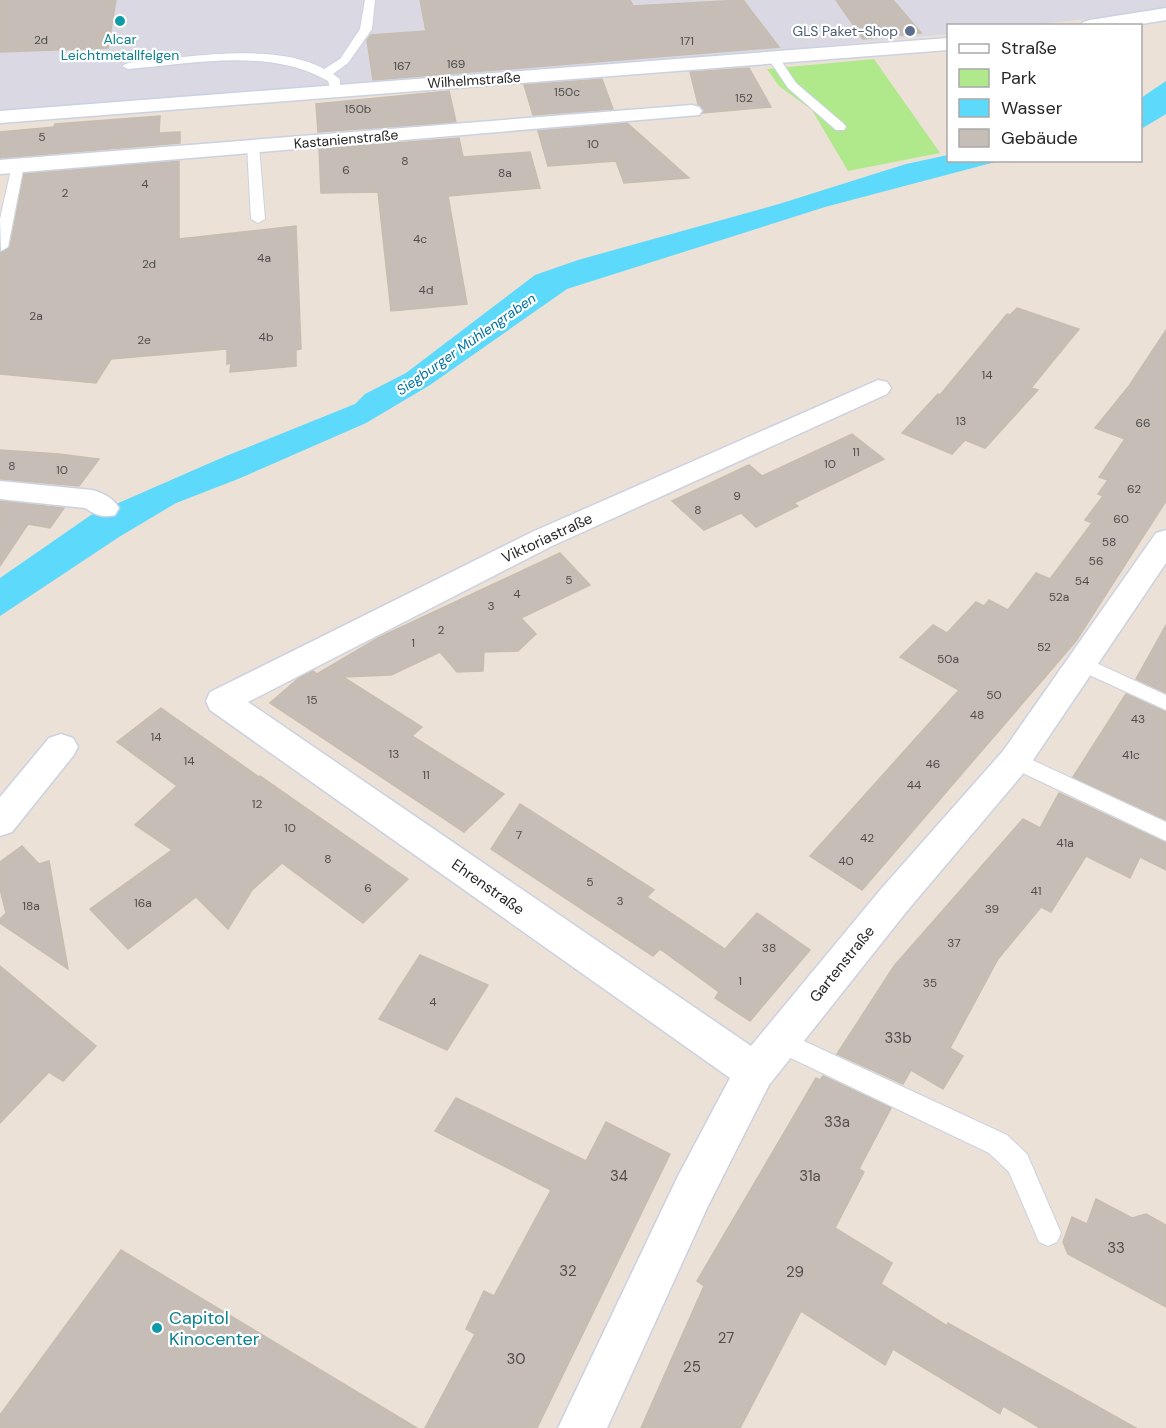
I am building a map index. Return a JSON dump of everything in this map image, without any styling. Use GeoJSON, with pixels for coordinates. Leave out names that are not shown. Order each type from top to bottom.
{"type":"FeatureCollection","features":[{"type":"Feature","properties":{"kind":"street"},"geometry":{"type":"LineString","coordinates":[[1103,24],[1166,14]]}},
{"type":"Feature","properties":{"kind":"street","name":"Wilhelmstraße"},"geometry":{"type":"LineString","coordinates":[[0,117],[947,44]]}},
{"type":"Feature","properties":{"kind":"street","name":"Kastanienstraße"},"geometry":{"type":"LineString","coordinates":[[9,166],[692,111]]}},
{"type":"Feature","properties":{"kind":"street","name":"Viktoriastraße"},"geometry":{"type":"LineString","coordinates":[[222,701],[542,538],[878,388]]}},
{"type":"Feature","properties":{"kind":"street"},"geometry":{"type":"LineString","coordinates":[[0,490],[92,499],[105,508]]}},
{"type":"Feature","properties":{"kind":"street","name":"Gartenstraße"},"geometry":{"type":"LineString","coordinates":[[582,1428],[693,1191],[755,1072],[894,900],[1015,760],[1166,540]]}},
{"type":"Feature","properties":{"kind":"street","name":"Ehrenstraße"},"geometry":{"type":"LineString","coordinates":[[222,701],[755,1072]]}},
{"type":"Feature","properties":{"kind":"street"},"geometry":{"type":"LineString","coordinates":[[0,822],[61,747]]}},
{"type":"Feature","properties":{"kind":"lane"},"geometry":{"type":"LineString","coordinates":[[326,73],[344,61],[366,29],[370,0]]}},
{"type":"Feature","properties":{"kind":"lane"},"geometry":{"type":"LineString","coordinates":[[128,66],[258,57],[294,62],[326,73],[334,80],[336,91]]}},
{"type":"Feature","properties":{"kind":"lane"},"geometry":{"type":"LineString","coordinates":[[774,58],[792,85],[840,127]]}},
{"type":"Feature","properties":{"kind":"lane"},"geometry":{"type":"LineString","coordinates":[[253,146],[258,219]]}},
{"type":"Feature","properties":{"kind":"lane"},"geometry":{"type":"LineString","coordinates":[[2,247],[9,166]]}},
{"type":"Feature","properties":{"kind":"lane"},"geometry":{"type":"LineString","coordinates":[[1081,663],[1166,703]]}},
{"type":"Feature","properties":{"kind":"lane"},"geometry":{"type":"LineString","coordinates":[[1015,760],[1166,832]]}},
{"type":"Feature","properties":{"kind":"lane"},"geometry":{"type":"LineString","coordinates":[[780,1041],[999,1144],[1018,1163],[1048,1233]]}},
{"type":"Feature","properties":{"kind":"shaded area"},"geometry":{"type":"Polygon","coordinates":[[[0,0],[1166,0],[1166,8],[1147,13],[1038,24],[947,24],[947,34],[751,53],[0,112],[0,0]]]}},
{"type":"Feature","properties":{"kind":"green space"},"geometry":{"type":"Polygon","coordinates":[[[874,59],[940,153],[848,171],[812,110],[779,86],[767,69],[874,59]]]}},
{"type":"Feature","properties":{"kind":"water"},"geometry":{"type":"Polygon","coordinates":[[[1166,81],[1166,114],[1142,128],[1142,97],[1166,81]]]}},
{"type":"Feature","properties":{"kind":"water","name":"Siegburger Mühlengraben"},"geometry":{"type":"Polygon","coordinates":[[[947,155],[947,162],[995,162],[825,207],[567,289],[430,385],[366,423],[238,479],[176,503],[119,537],[0,616],[0,578],[91,515],[226,456],[355,404],[365,394],[406,373],[535,275],[578,260],[779,204],[906,164],[947,155]]]}},
{"type":"Feature","properties":{"kind":"building"},"geometry":{"type":"Polygon","coordinates":[[[0,0],[116,0],[108,48],[0,52],[0,0]]]}},
{"type":"Feature","properties":{"kind":"building"},"geometry":{"type":"Polygon","coordinates":[[[420,0],[630,0],[633,6],[743,0],[779,47],[373,80],[367,40],[371,35],[426,31],[420,0]]]}},
{"type":"Feature","properties":{"kind":"building"},"geometry":{"type":"Polygon","coordinates":[[[836,0],[893,0],[921,33],[863,39],[836,0]]]}},
{"type":"Feature","properties":{"kind":"building"},"geometry":{"type":"Polygon","coordinates":[[[749,68],[771,107],[703,113],[704,110],[698,104],[690,72],[749,68]]]}},
{"type":"Feature","properties":{"kind":"building"},"geometry":{"type":"Polygon","coordinates":[[[602,79],[613,109],[533,115],[524,85],[602,79]]]}},
{"type":"Feature","properties":{"kind":"building"},"geometry":{"type":"Polygon","coordinates":[[[449,91],[456,122],[318,132],[316,104],[449,91]]]}},
{"type":"Feature","properties":{"kind":"building"},"geometry":{"type":"Polygon","coordinates":[[[160,116],[159,133],[180,132],[180,143],[0,158],[0,132],[54,127],[55,124],[160,116]]]}},
{"type":"Feature","properties":{"kind":"building"},"geometry":{"type":"Polygon","coordinates":[[[627,123],[689,178],[624,183],[616,161],[548,166],[538,131],[627,123]]]}},
{"type":"Feature","properties":{"kind":"building"},"geometry":{"type":"Polygon","coordinates":[[[459,138],[463,157],[530,152],[540,188],[448,196],[467,304],[391,311],[378,192],[321,193],[319,149],[459,138]]]}},
{"type":"Feature","properties":{"kind":"building"},"geometry":{"type":"Polygon","coordinates":[[[179,161],[179,239],[296,226],[301,349],[296,350],[296,366],[230,372],[231,363],[227,364],[227,349],[111,359],[96,383],[0,374],[0,253],[10,247],[24,174],[179,161]]]}},
{"type":"Feature","properties":{"kind":"building"},"geometry":{"type":"Polygon","coordinates":[[[1017,308],[1079,329],[1031,388],[1038,390],[985,448],[965,440],[952,454],[902,433],[938,394],[940,395],[1007,314],[1010,315],[1017,308]]]}},
{"type":"Feature","properties":{"kind":"building"},"geometry":{"type":"Polygon","coordinates":[[[1166,330],[1166,501],[1076,641],[862,890],[810,856],[959,690],[900,657],[933,625],[947,633],[976,602],[984,606],[989,600],[1008,610],[1036,573],[1050,579],[1092,523],[1085,520],[1103,496],[1098,494],[1108,480],[1099,477],[1125,439],[1095,428],[1129,386],[1166,330]]]}},
{"type":"Feature","properties":{"kind":"building"},"geometry":{"type":"Polygon","coordinates":[[[852,434],[884,459],[794,503],[798,506],[756,527],[741,513],[704,530],[672,501],[749,465],[762,476],[852,434]]]}},
{"type":"Feature","properties":{"kind":"building"},"geometry":{"type":"Polygon","coordinates":[[[0,450],[99,459],[79,486],[0,479],[0,450]]]}},
{"type":"Feature","properties":{"kind":"building"},"geometry":{"type":"Polygon","coordinates":[[[0,501],[64,508],[50,528],[28,524],[0,566],[0,501]]]}},
{"type":"Feature","properties":{"kind":"building"},"geometry":{"type":"Polygon","coordinates":[[[560,553],[590,585],[521,618],[536,634],[518,651],[484,652],[483,671],[457,672],[440,652],[391,675],[343,677],[422,727],[412,736],[504,794],[464,832],[270,703],[299,678],[313,671],[317,674],[378,638],[560,553]]]}},
{"type":"Feature","properties":{"kind":"building"},"geometry":{"type":"Polygon","coordinates":[[[1166,625],[1166,693],[1136,679],[1166,625]]]}},
{"type":"Feature","properties":{"kind":"building"},"geometry":{"type":"Polygon","coordinates":[[[1126,694],[1166,712],[1166,820],[1073,777],[1126,694]]]}},
{"type":"Feature","properties":{"kind":"building"},"geometry":{"type":"Polygon","coordinates":[[[161,708],[408,879],[363,923],[282,863],[252,890],[228,929],[196,897],[128,949],[90,909],[172,850],[135,825],[177,786],[117,742],[161,708]]]}},
{"type":"Feature","properties":{"kind":"building"},"geometry":{"type":"Polygon","coordinates":[[[1059,793],[1166,843],[1166,870],[1140,857],[1130,878],[1086,856],[1051,912],[1041,907],[998,959],[950,1048],[963,1056],[943,1089],[911,1070],[903,1084],[837,1054],[894,966],[1023,819],[1040,828],[1059,793]]]}},
{"type":"Feature","properties":{"kind":"building"},"geometry":{"type":"Polygon","coordinates":[[[520,804],[654,890],[647,897],[725,949],[757,913],[810,950],[750,1021],[715,998],[719,992],[660,949],[653,956],[491,849],[520,804]]]}},
{"type":"Feature","properties":{"kind":"building"},"geometry":{"type":"Polygon","coordinates":[[[22,846],[39,864],[49,861],[68,969],[0,923],[0,919],[6,913],[0,889],[0,862],[22,846]]]}},
{"type":"Feature","properties":{"kind":"building"},"geometry":{"type":"Polygon","coordinates":[[[420,955],[488,985],[447,1050],[379,1019],[420,955]]]}},
{"type":"Feature","properties":{"kind":"building"},"geometry":{"type":"Polygon","coordinates":[[[0,966],[96,1046],[63,1081],[49,1072],[0,1123],[0,966]]]}},
{"type":"Feature","properties":{"kind":"building"},"geometry":{"type":"Polygon","coordinates":[[[823,1076],[891,1108],[859,1169],[864,1172],[835,1228],[892,1263],[881,1284],[947,1326],[948,1323],[1136,1428],[1040,1428],[1003,1406],[1000,1414],[893,1349],[885,1365],[801,1311],[740,1428],[641,1428],[704,1286],[697,1281],[816,1078],[820,1080],[823,1076]]]}},
{"type":"Feature","properties":{"kind":"building"},"geometry":{"type":"Polygon","coordinates":[[[456,1098],[586,1161],[606,1122],[670,1154],[537,1428],[425,1428],[475,1334],[466,1329],[484,1291],[494,1296],[551,1190],[435,1131],[456,1098]]]}},
{"type":"Feature","properties":{"kind":"building"},"geometry":{"type":"Polygon","coordinates":[[[1096,1199],[1132,1218],[1146,1214],[1166,1225],[1166,1307],[1068,1254],[1063,1242],[1072,1217],[1087,1224],[1096,1199]]]}},
{"type":"Feature","properties":{"kind":"building","name":"Capitol Kinocenter"},"geometry":{"type":"Polygon","coordinates":[[[121,1250],[417,1428],[0,1428],[0,1415],[121,1250]]]}},
{"type":"Feature","properties":{"kind":"place","name":"Alcar Leichtmetallfelgen"},"geometry":{"type":"Point","coordinates":[120,21]}},
{"type":"Feature","properties":{"kind":"place","name":"GLS Paket-Shop"},"geometry":{"type":"Point","coordinates":[910,31]}},
{"type":"Feature","properties":{"kind":"place","name":"Capitol Kinocenter"},"geometry":{"type":"Point","coordinates":[157,1328]}}]}
